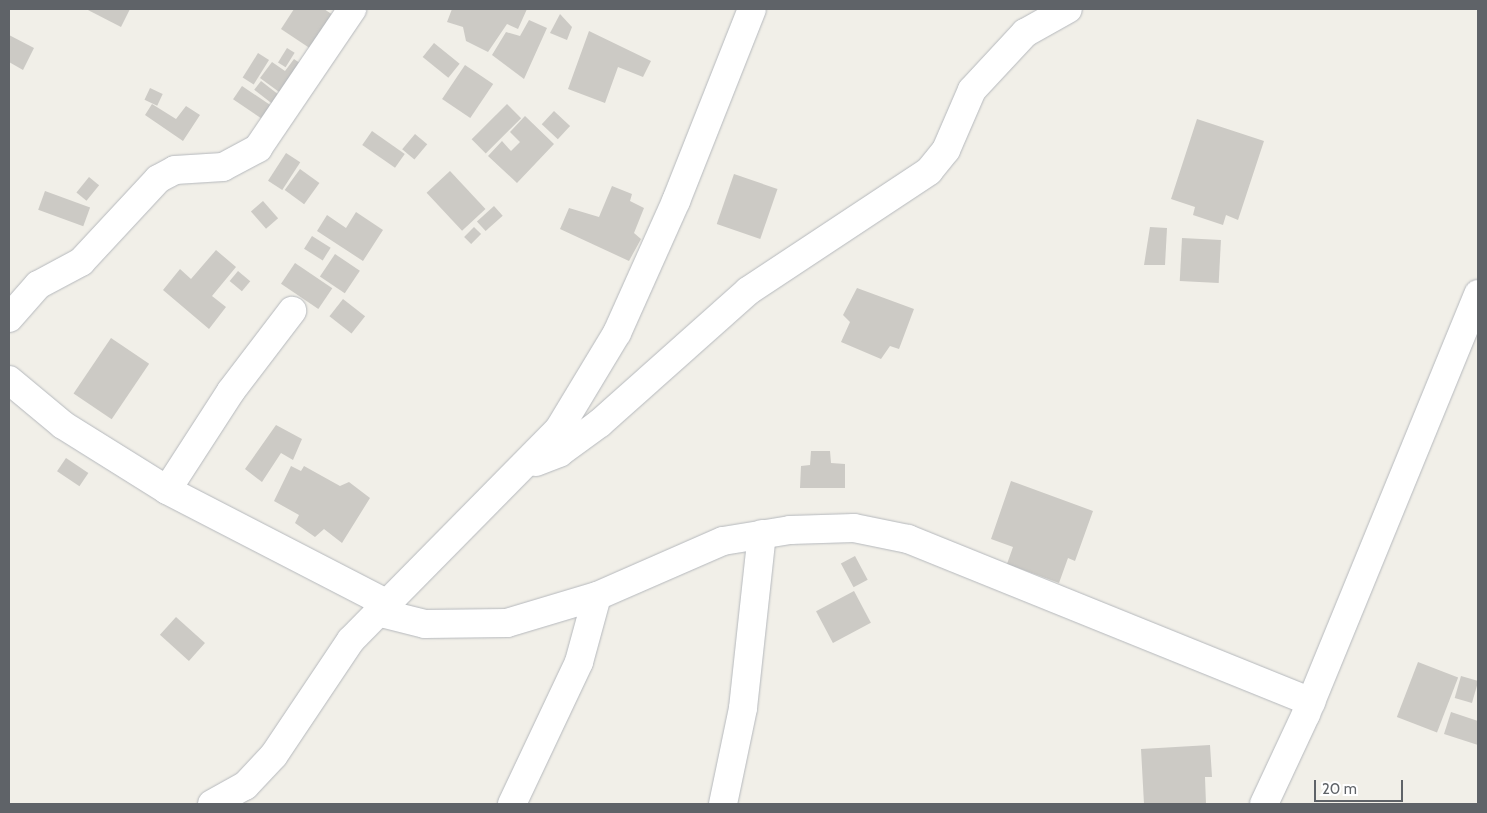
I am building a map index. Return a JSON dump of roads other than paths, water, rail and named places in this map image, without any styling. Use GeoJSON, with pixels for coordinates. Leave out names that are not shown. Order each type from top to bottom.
{"type":"FeatureCollection","features":[{"type":"Feature","properties":{"kind":"street"},"geometry":{"type":"LineString","coordinates":[[9,318],[38,285],[81,262],[158,179],[174,170],[222,167],[258,148],[352,9]]}},
{"type":"Feature","properties":{"kind":"street"},"geometry":{"type":"LineString","coordinates":[[212,804],[245,786],[274,755],[351,640],[441,544],[523,467],[559,429],[617,333],[676,201],[752,9]]}},
{"type":"Feature","properties":{"kind":"street"},"geometry":{"type":"LineString","coordinates":[[523,467],[559,454],[620,406],[748,291],[929,172],[946,150],[972,90],[1035,16],[1068,9]]}},
{"type":"Feature","properties":{"kind":"street"},"geometry":{"type":"LineString","coordinates":[[1264,804],[1311,702],[1478,294]]}},
{"type":"Feature","properties":{"kind":"street"},"geometry":{"type":"LineString","coordinates":[[167,490],[231,391],[292,311]]}},
{"type":"Feature","properties":{"kind":"street"},"geometry":{"type":"LineString","coordinates":[[9,380],[64,425],[167,490],[382,608],[425,624],[485,626],[597,596],[671,560],[723,541],[762,534],[854,528],[908,539],[1311,702]]}},
{"type":"Feature","properties":{"kind":"street"},"geometry":{"type":"LineString","coordinates":[[723,804],[743,708],[762,534]]}},
{"type":"Feature","properties":{"kind":"street"},"geometry":{"type":"LineString","coordinates":[[512,804],[579,662],[597,596]]}}]}
